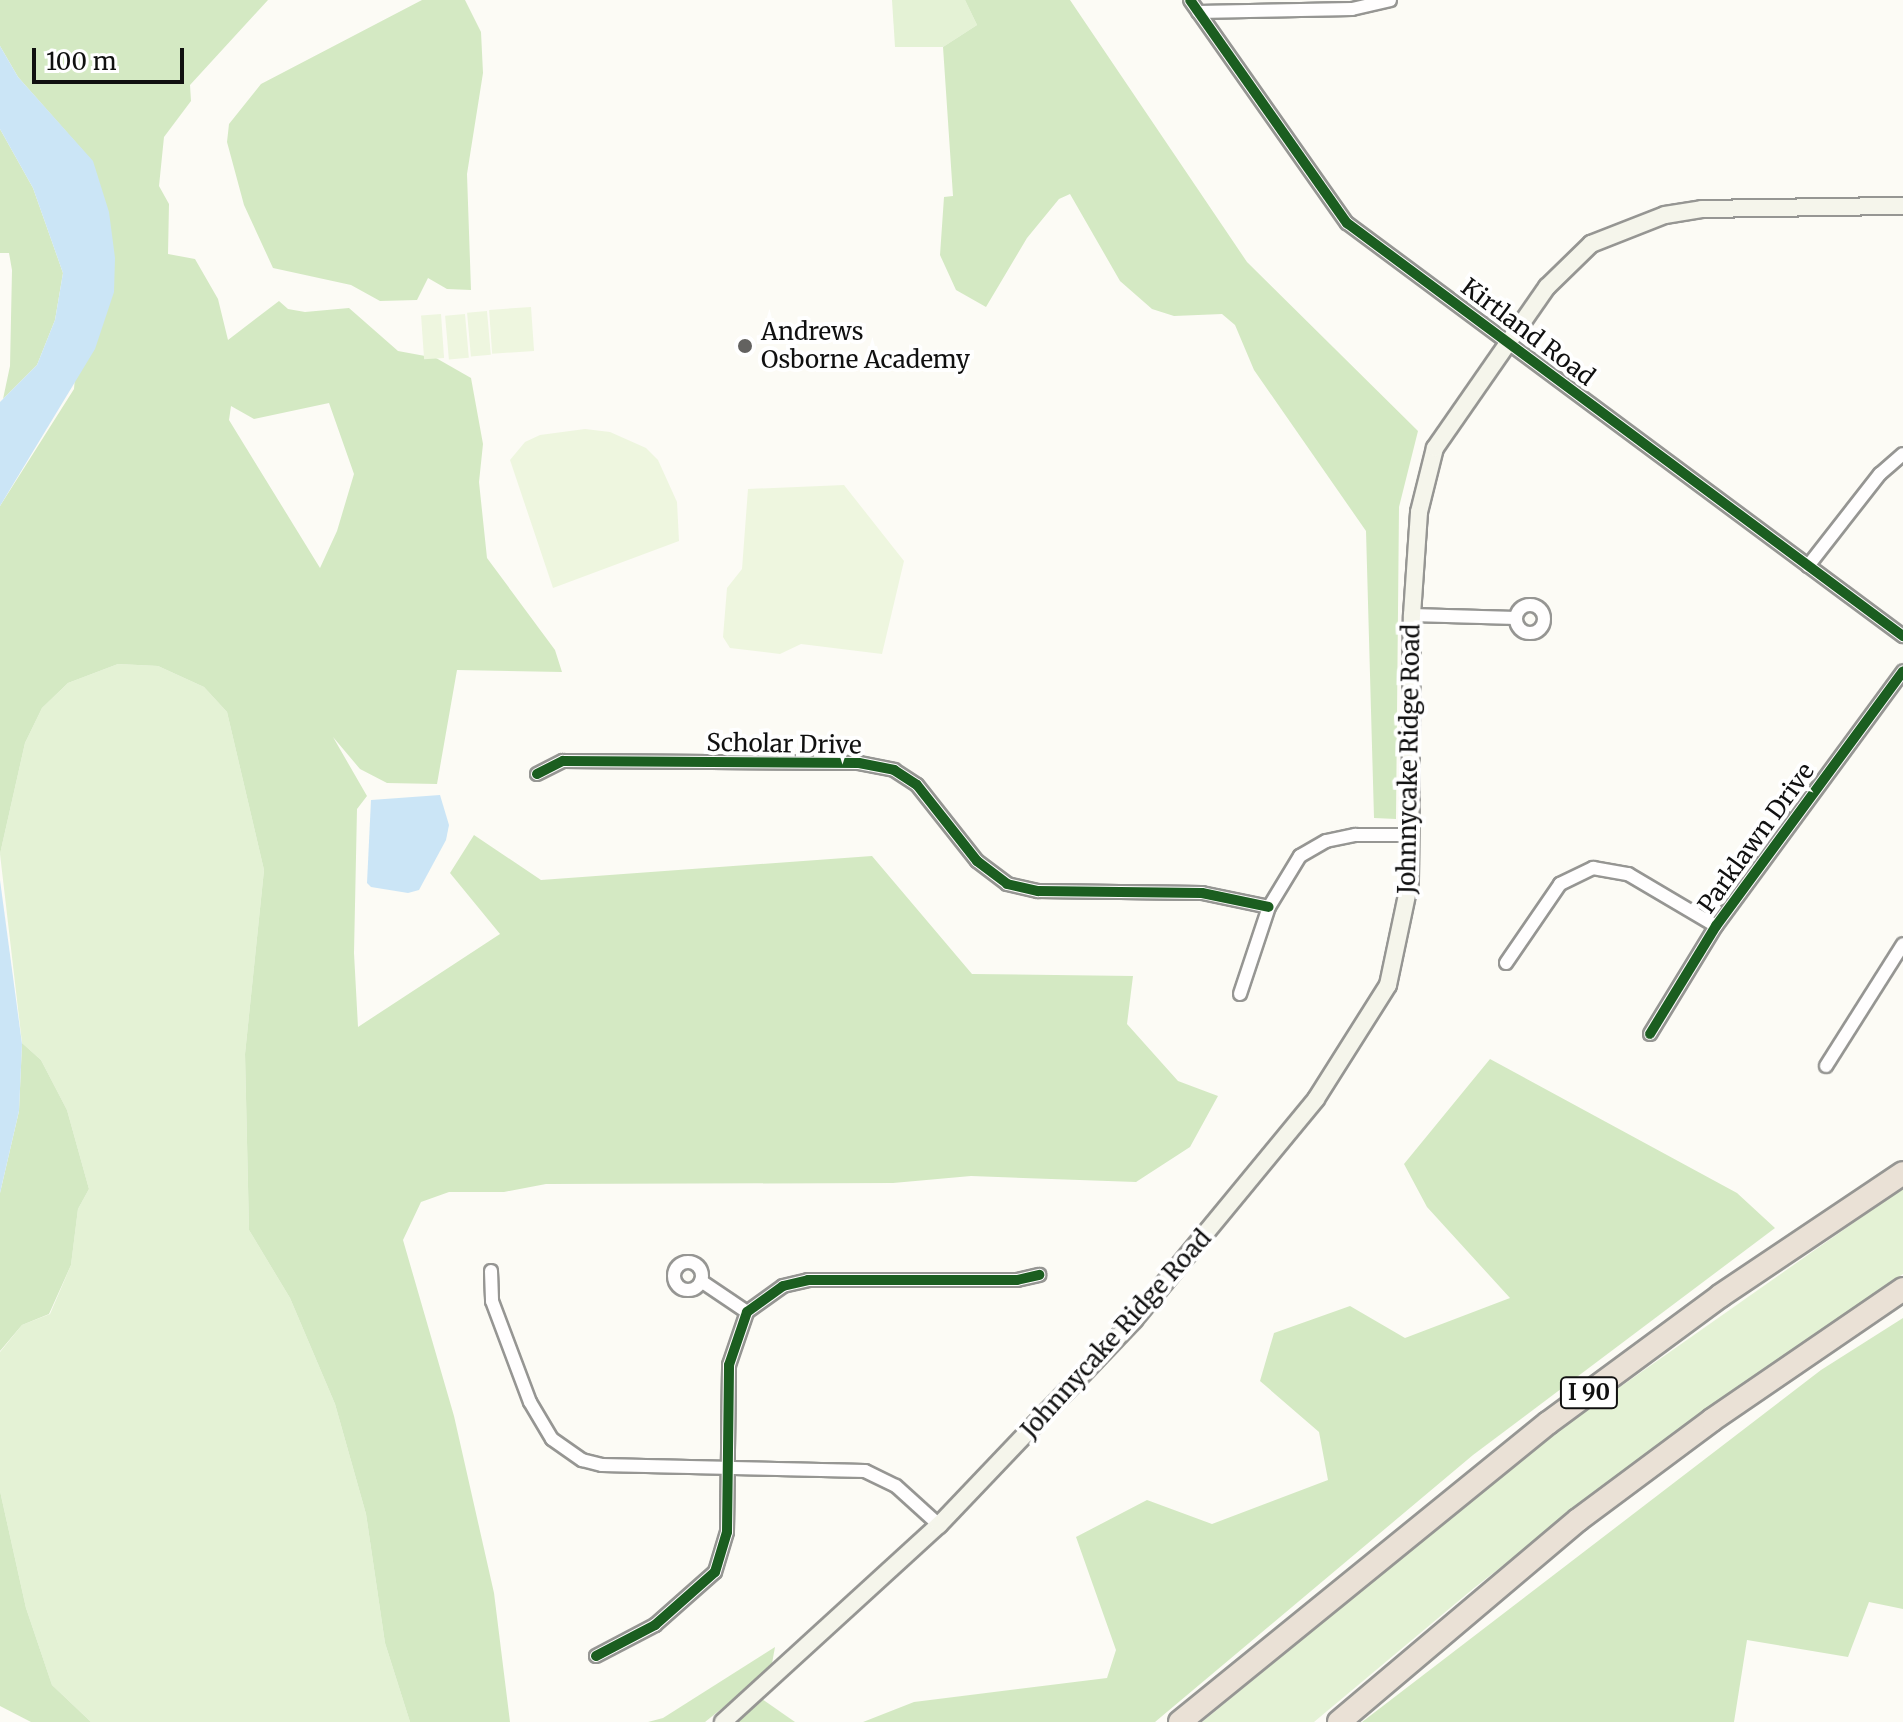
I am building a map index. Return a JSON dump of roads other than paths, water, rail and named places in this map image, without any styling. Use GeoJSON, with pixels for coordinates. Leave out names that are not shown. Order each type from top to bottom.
{"type":"FeatureCollection","features":[{"type":"Feature","properties":{"kind":"highway","name":"I 90"},"geometry":{"type":"LineString","coordinates":[[1180,1722],[1548,1423],[1720,1296],[1903,1173]]}},
{"type":"Feature","properties":{"kind":"highway"},"geometry":{"type":"LineString","coordinates":[[1339,1722],[1578,1520],[1712,1420],[1903,1289]]}},
{"type":"Feature","properties":{"kind":"main road","name":"Johnnycake Ridge Road"},"geometry":{"type":"LineString","coordinates":[[723,1722],[939,1525],[1134,1320],[1316,1099],[1388,985],[1410,881],[1412,615],[1419,512],[1435,448],[1507,341],[1571,261],[1591,244],[1632,225],[1702,209],[1903,206]]}},
{"type":"Feature","properties":{"kind":"street","name":"Kirtland Road"},"geometry":{"type":"LineString","coordinates":[[1190,0],[1347,223],[1903,636]]}},
{"type":"Feature","properties":{"kind":"street"},"geometry":{"type":"LineString","coordinates":[[1198,12],[1352,9],[1390,0]]}},
{"type":"Feature","properties":{"kind":"street"},"geometry":{"type":"LineString","coordinates":[[1808,566],[1880,474],[1903,454]]}},
{"type":"Feature","properties":{"kind":"street"},"geometry":{"type":"LineString","coordinates":[[1412,615],[1516,618]]}},
{"type":"Feature","properties":{"kind":"street","name":"Parklawn Drive"},"geometry":{"type":"LineString","coordinates":[[1650,1034],[1716,926],[1903,671]]}},
{"type":"Feature","properties":{"kind":"street","name":"Scholar Drive"},"geometry":{"type":"LineString","coordinates":[[537,774],[563,761],[859,763],[894,770],[917,785],[977,861],[1007,884],[1038,891],[1202,893],[1269,907]]}},
{"type":"Feature","properties":{"kind":"street"},"geometry":{"type":"LineString","coordinates":[[1240,994],[1269,907],[1300,856],[1326,841],[1355,835],[1411,835]]}},
{"type":"Feature","properties":{"kind":"street"},"geometry":{"type":"LineString","coordinates":[[1506,963],[1560,884],[1593,868],[1628,874],[1716,926]]}},
{"type":"Feature","properties":{"kind":"street"},"geometry":{"type":"LineString","coordinates":[[1826,1066],[1903,944]]}},
{"type":"Feature","properties":{"kind":"street"},"geometry":{"type":"LineString","coordinates":[[491,1271],[492,1301],[530,1402],[559,1445],[602,1465],[865,1471],[896,1486],[939,1525]]}},
{"type":"Feature","properties":{"kind":"street"},"geometry":{"type":"LineString","coordinates":[[596,1656],[665,1618],[715,1572],[727,1532],[729,1365],[747,1312],[783,1286],[808,1280],[1017,1280],[1039,1275]]}},
{"type":"Feature","properties":{"kind":"street"},"geometry":{"type":"LineString","coordinates":[[701,1281],[747,1312]]}},
{"type":"Feature","properties":{"kind":"water"},"geometry":{"type":"Polygon","coordinates":[[[0,46],[18,77],[93,161],[109,212],[115,258],[114,292],[95,349],[0,506],[0,402],[37,365],[55,320],[63,273],[33,188],[0,129],[0,46]]]}},
{"type":"Feature","properties":{"kind":"water"},"geometry":{"type":"Polygon","coordinates":[[[440,795],[449,825],[446,840],[419,890],[408,893],[371,887],[367,883],[371,800],[440,795]]]}},
{"type":"Feature","properties":{"kind":"water"},"geometry":{"type":"Polygon","coordinates":[[[0,880],[22,1044],[19,1111],[0,1193],[0,880]]]}},
{"type":"Feature","properties":{"kind":"place","name":"Andrews Osborne Academy"},"geometry":{"type":"Point","coordinates":[745,346]}}]}
